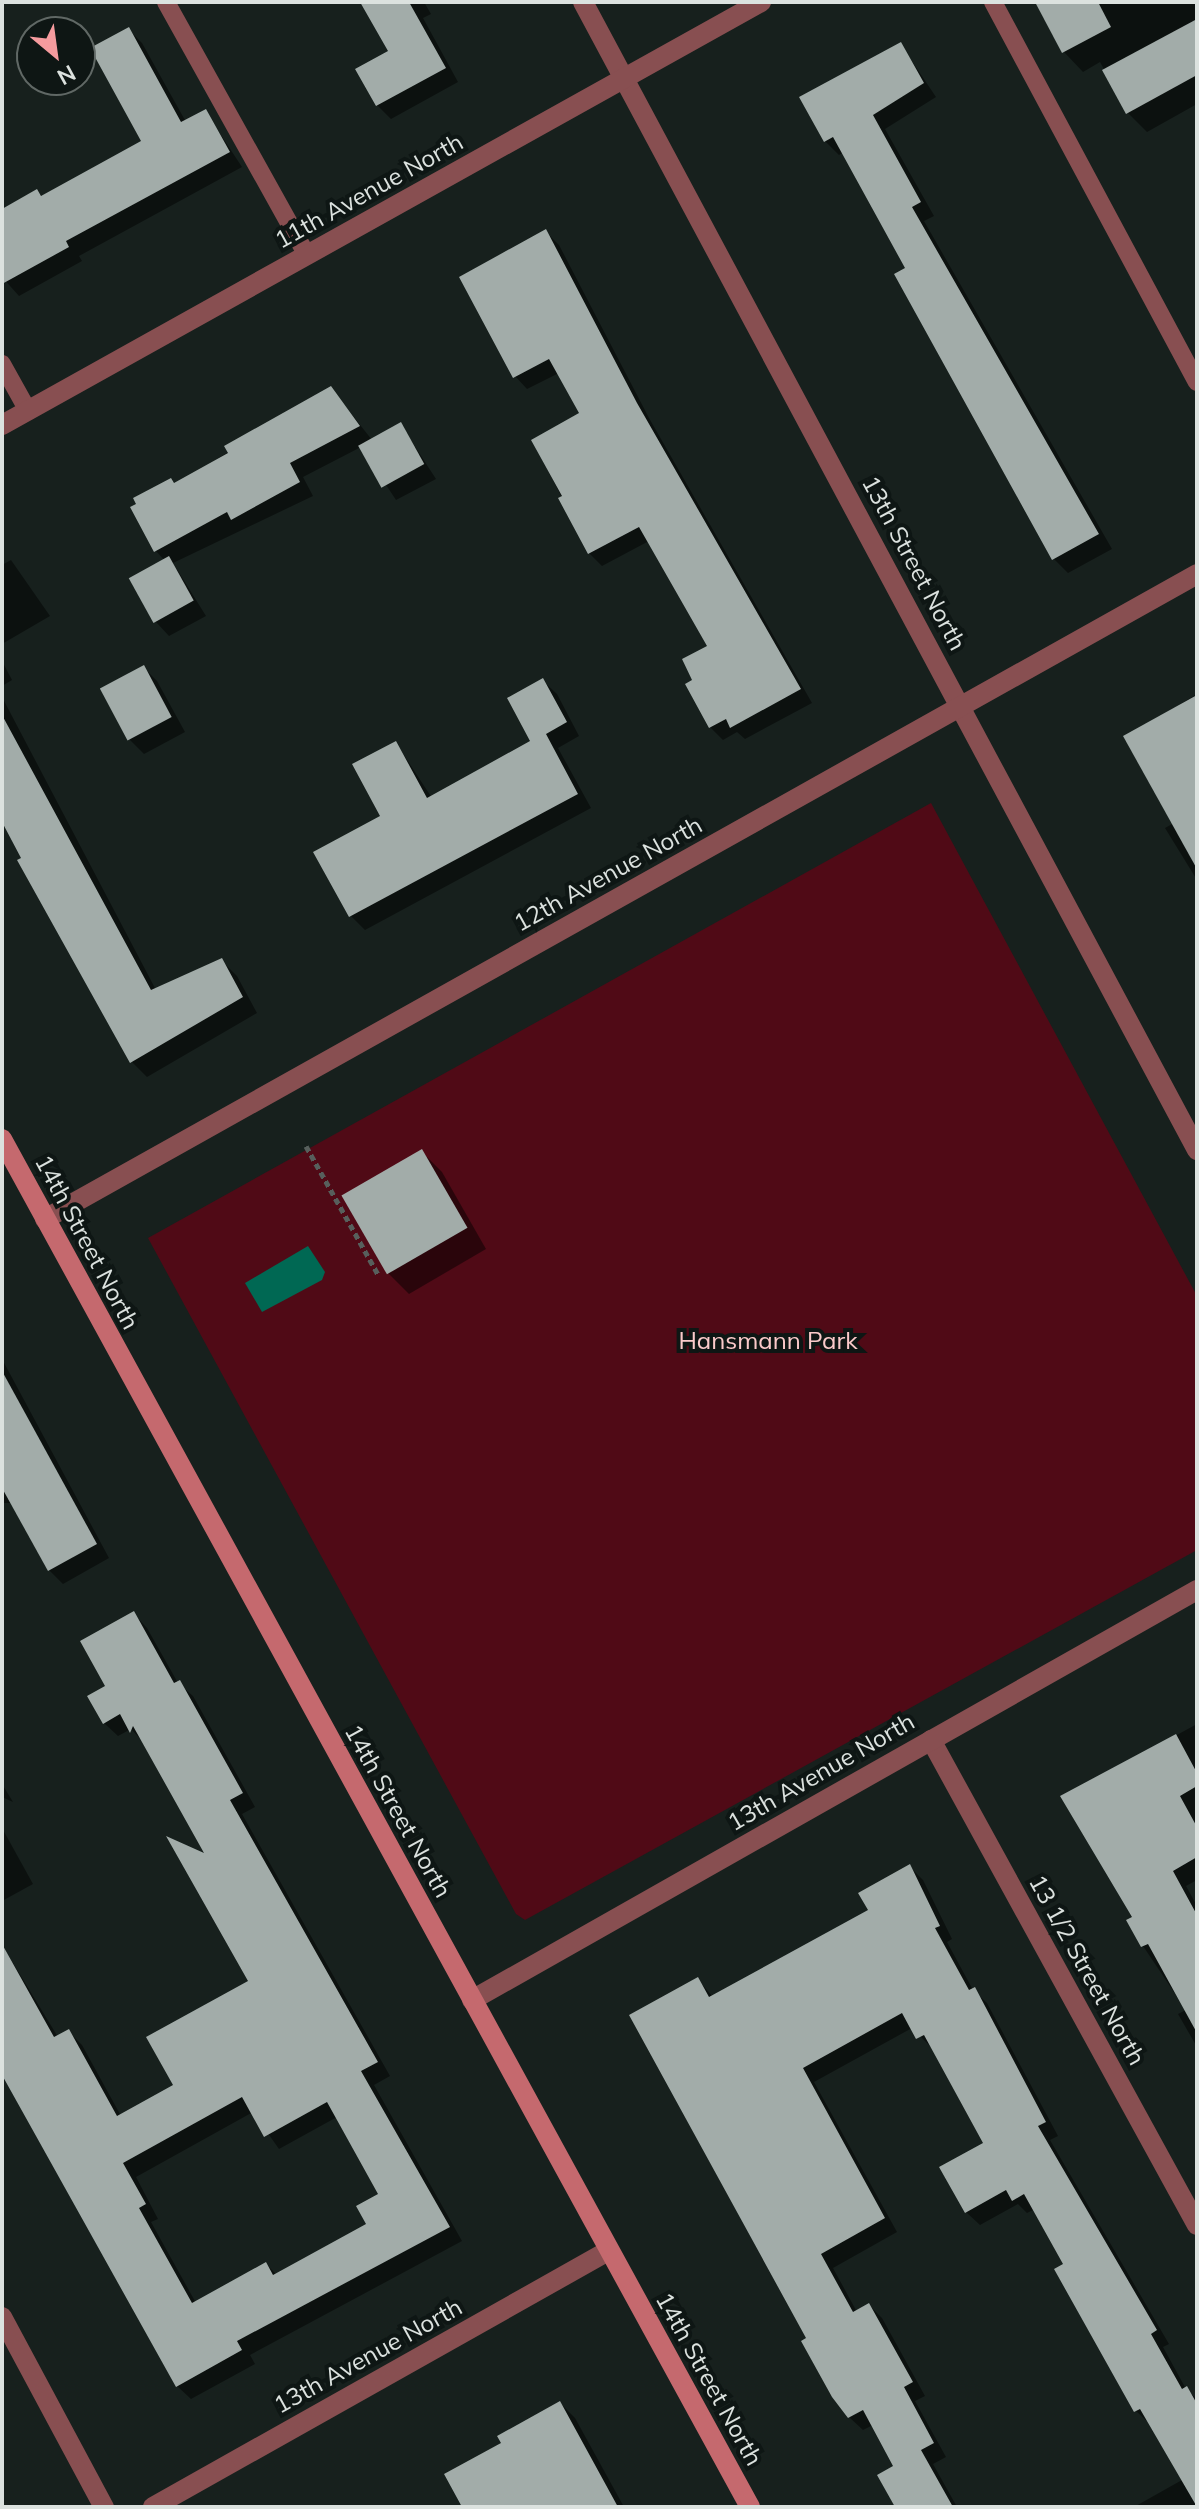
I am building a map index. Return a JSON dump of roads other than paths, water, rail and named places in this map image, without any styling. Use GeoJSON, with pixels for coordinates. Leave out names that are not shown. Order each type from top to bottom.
{"type":"FeatureCollection","features":[{"type":"Feature","properties":{"kind":"street","name":"13th Street North"},"geometry":{"type":"LineString","coordinates":[[583,2],[1197,1150]]}},
{"type":"Feature","properties":{"kind":"street","name":"11th Avenue North"},"geometry":{"type":"LineString","coordinates":[[2,425],[761,2]]}},
{"type":"Feature","properties":{"kind":"street","name":"12th Avenue North"},"geometry":{"type":"LineString","coordinates":[[45,1219],[1197,574]]}},
{"type":"Feature","properties":{"kind":"street","name":"14th Street North"},"geometry":{"type":"LineString","coordinates":[[2,1139],[750,2507]]}},
{"type":"Feature","properties":{"kind":"street","name":"13th Avenue North"},"geometry":{"type":"LineString","coordinates":[[472,2000],[1197,1590]]}},
{"type":"Feature","properties":{"kind":"street","name":"13 1/2 Street North"},"geometry":{"type":"LineString","coordinates":[[931,1740],[1197,2225]]}},
{"type":"Feature","properties":{"kind":"street","name":"13th Avenue North"},"geometry":{"type":"LineString","coordinates":[[153,2507],[608,2251]]}},
{"type":"Feature","properties":{"kind":"street"},"geometry":{"type":"LineString","coordinates":[[2,2317],[104,2507]]}},
{"type":"Feature","properties":{"kind":"lane"},"geometry":{"type":"LineString","coordinates":[[166,2],[307,255]]}},
{"type":"Feature","properties":{"kind":"lane"},"geometry":{"type":"LineString","coordinates":[[993,2],[1197,382]]}},
{"type":"Feature","properties":{"kind":"lane"},"geometry":{"type":"LineString","coordinates":[[2,364],[28,411]]}},
{"type":"Feature","properties":{"kind":"park label","name":"Hansmann Park"},"geometry":{"type":"Point","coordinates":[768,1341]}}]}
